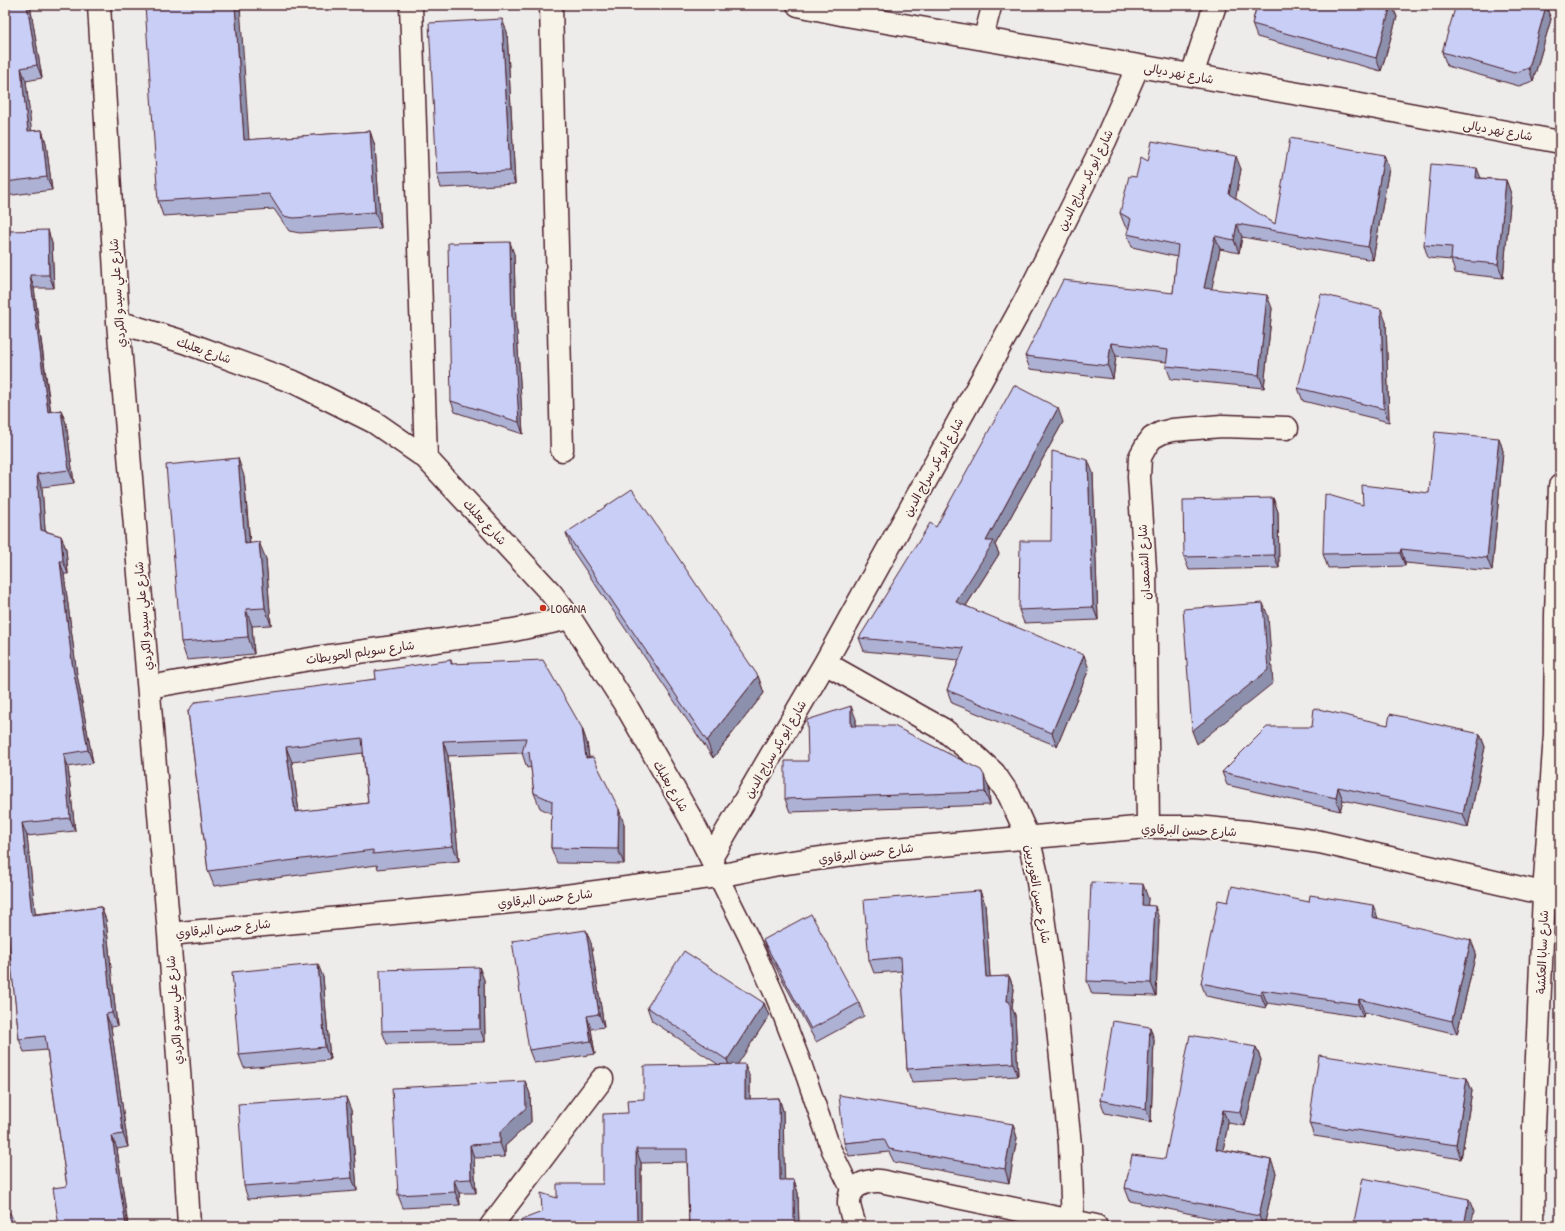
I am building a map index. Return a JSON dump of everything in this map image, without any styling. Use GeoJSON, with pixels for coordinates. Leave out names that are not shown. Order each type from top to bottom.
{"type":"FeatureCollection","features":[{"type":"Feature","properties":{"kind":"street","name":"شارع علي سيدو الكردي"},"geometry":{"type":"LineString","coordinates":[[100,5],[118,322],[169,934],[189,1226]]}},
{"type":"Feature","properties":{"kind":"street"},"geometry":{"type":"LineString","coordinates":[[411,5],[426,458]]}},
{"type":"Feature","properties":{"kind":"street"},"geometry":{"type":"LineString","coordinates":[[551,5],[562,450]]}},
{"type":"Feature","properties":{"kind":"street","name":"شارع نهر ديالى"},"geometry":{"type":"LineString","coordinates":[[798,5],[847,10],[983,39],[1192,75],[1560,142]]}},
{"type":"Feature","properties":{"kind":"street"},"geometry":{"type":"LineString","coordinates":[[1192,75],[1215,5]]}},
{"type":"Feature","properties":{"kind":"street","name":"شارع أبو بكر سراج الدين"},"geometry":{"type":"LineString","coordinates":[[714,867],[1025,301],[1105,141],[1138,66]]}},
{"type":"Feature","properties":{"kind":"street","name":"شارع بعلبك"},"geometry":{"type":"LineString","coordinates":[[118,322],[184,342],[296,383],[374,422],[426,458],[551,593],[570,618],[628,710],[691,819],[714,867]]}},
{"type":"Feature","properties":{"kind":"street","name":"شارع الشمعدان"},"geometry":{"type":"LineString","coordinates":[[1148,827],[1145,569],[1139,477],[1140,457],[1152,438],[1160,433],[1172,430],[1222,426],[1287,428]]}},
{"type":"Feature","properties":{"kind":"street","name":"شارع سابا العكشة"},"geometry":{"type":"LineString","coordinates":[[1533,1226],[1534,1127],[1552,896],[1560,486]]}},
{"type":"Feature","properties":{"kind":"street","name":"شارع سويلم الحويطات"},"geometry":{"type":"LineString","coordinates":[[149,686],[316,658],[514,630],[570,618]]}},
{"type":"Feature","properties":{"kind":"street","name":"شارع حسن الغويريين"},"geometry":{"type":"LineString","coordinates":[[825,663],[944,730],[970,752],[994,773],[1009,795],[1028,837],[1037,875],[1055,1000],[1070,1145],[1073,1224]]}},
{"type":"Feature","properties":{"kind":"street","name":"شارع حسن البرقاوي"},"geometry":{"type":"LineString","coordinates":[[169,934],[543,898],[714,867],[778,864],[873,851],[1148,827],[1196,827],[1240,831],[1320,842],[1552,896]]}},
{"type":"Feature","properties":{"kind":"street"},"geometry":{"type":"LineString","coordinates":[[491,1226],[602,1078]]}},
{"type":"Feature","properties":{"kind":"street"},"geometry":{"type":"LineString","coordinates":[[855,1226],[849,1203],[852,1192],[859,1184],[870,1180],[1073,1224],[1096,1226]]}},
{"type":"Feature","properties":{"kind":"lane"},"geometry":{"type":"LineString","coordinates":[[983,39],[992,5]]}},
{"type":"Feature","properties":{"kind":"lane"},"geometry":{"type":"LineString","coordinates":[[714,867],[748,936],[776,998],[801,1062],[831,1149],[852,1192]]}},
{"type":"Feature","properties":{"kind":"building"},"geometry":{"type":"Polygon","coordinates":[[[5,5],[27,5],[37,65],[21,68],[28,131],[42,130],[47,177],[5,182],[5,5]]]}},
{"type":"Feature","properties":{"kind":"building"},"geometry":{"type":"Polygon","coordinates":[[[145,5],[235,5],[244,140],[370,131],[375,212],[294,218],[283,216],[269,194],[158,201],[145,5]]]}},
{"type":"Feature","properties":{"kind":"building"},"geometry":{"type":"Polygon","coordinates":[[[1257,5],[1391,5],[1376,58],[1252,24],[1257,5]]]}},
{"type":"Feature","properties":{"kind":"building"},"geometry":{"type":"Polygon","coordinates":[[[1456,5],[1546,6],[1529,68],[1514,73],[1442,52],[1456,5]]]}},
{"type":"Feature","properties":{"kind":"building"},"geometry":{"type":"Polygon","coordinates":[[[502,19],[510,171],[437,174],[429,23],[502,19]]]}},
{"type":"Feature","properties":{"kind":"building"},"geometry":{"type":"Polygon","coordinates":[[[1290,138],[1384,155],[1368,247],[1237,224],[1234,240],[1215,236],[1204,288],[1267,295],[1259,375],[1166,366],[1168,350],[1111,343],[1108,366],[1025,356],[1063,280],[1173,293],[1178,245],[1127,234],[1131,219],[1120,213],[1129,176],[1136,177],[1141,157],[1148,161],[1152,141],[1236,156],[1229,194],[1275,224],[1290,138]]]}},
{"type":"Feature","properties":{"kind":"building"},"geometry":{"type":"Polygon","coordinates":[[[1431,164],[1477,168],[1476,178],[1506,180],[1498,264],[1451,260],[1452,247],[1424,245],[1431,164]]]}},
{"type":"Feature","properties":{"kind":"building"},"geometry":{"type":"Polygon","coordinates":[[[5,227],[9,231],[48,230],[49,275],[30,275],[48,412],[61,410],[69,470],[37,474],[41,530],[61,536],[63,561],[60,561],[72,662],[88,750],[64,754],[70,818],[22,823],[32,915],[101,907],[112,1013],[106,1014],[123,1134],[112,1136],[126,1226],[59,1226],[53,1188],[67,1186],[45,1036],[19,1039],[5,906],[5,227]]]}},
{"type":"Feature","properties":{"kind":"building"},"geometry":{"type":"Polygon","coordinates":[[[510,242],[512,320],[519,422],[451,401],[448,243],[510,242]]]}},
{"type":"Feature","properties":{"kind":"building"},"geometry":{"type":"Polygon","coordinates":[[[1321,294],[1381,309],[1384,409],[1298,388],[1321,294]]]}},
{"type":"Feature","properties":{"kind":"building"},"geometry":{"type":"Polygon","coordinates":[[[1014,385],[1058,408],[986,541],[994,541],[956,602],[1084,655],[1052,733],[947,690],[964,648],[859,638],[930,523],[936,527],[1014,385]]]}},
{"type":"Feature","properties":{"kind":"building"},"geometry":{"type":"Polygon","coordinates":[[[1435,432],[1499,438],[1487,558],[1401,549],[1400,553],[1323,554],[1325,494],[1363,505],[1362,485],[1429,493],[1435,432]]]}},
{"type":"Feature","properties":{"kind":"building"},"geometry":{"type":"Polygon","coordinates":[[[1052,451],[1088,460],[1093,607],[1019,610],[1020,541],[1051,541],[1052,451]]]}},
{"type":"Feature","properties":{"kind":"building"},"geometry":{"type":"Polygon","coordinates":[[[238,458],[245,544],[259,542],[265,608],[246,609],[248,637],[181,642],[166,465],[238,458]]]}},
{"type":"Feature","properties":{"kind":"building"},"geometry":{"type":"Polygon","coordinates":[[[632,489],[758,676],[707,741],[566,533],[632,489]]]}},
{"type":"Feature","properties":{"kind":"building"},"geometry":{"type":"Polygon","coordinates":[[[1273,498],[1274,555],[1184,557],[1183,500],[1273,498]]]}},
{"type":"Feature","properties":{"kind":"building"},"geometry":{"type":"Polygon","coordinates":[[[1263,603],[1268,670],[1192,731],[1183,609],[1263,603]]]}},
{"type":"Feature","properties":{"kind":"building"},"geometry":{"type":"Polygon","coordinates":[[[451,660],[451,664],[543,660],[582,728],[586,758],[593,757],[619,809],[618,849],[551,848],[552,801],[534,793],[529,752],[522,753],[526,738],[443,741],[453,846],[373,854],[373,850],[208,871],[188,711],[195,702],[376,679],[375,671],[451,660]],[[362,738],[286,747],[295,812],[368,803],[362,738]]]}},
{"type":"Feature","properties":{"kind":"building"},"geometry":{"type":"Polygon","coordinates":[[[851,706],[851,726],[894,726],[981,770],[984,775],[985,792],[785,799],[785,761],[808,761],[807,720],[851,706]]]}},
{"type":"Feature","properties":{"kind":"building"},"geometry":{"type":"Polygon","coordinates":[[[1314,708],[1388,725],[1390,714],[1480,734],[1463,814],[1338,787],[1336,798],[1222,772],[1267,727],[1312,727],[1314,708]]]}},
{"type":"Feature","properties":{"kind":"building"},"geometry":{"type":"Polygon","coordinates":[[[1091,882],[1143,884],[1142,905],[1155,906],[1151,983],[1087,981],[1091,882]]]}},
{"type":"Feature","properties":{"kind":"building"},"geometry":{"type":"Polygon","coordinates":[[[1232,886],[1309,902],[1310,895],[1373,905],[1372,917],[1471,940],[1452,1021],[1359,999],[1358,1004],[1262,990],[1261,995],[1201,983],[1218,900],[1228,902],[1232,886]]]}},
{"type":"Feature","properties":{"kind":"building"},"geometry":{"type":"Polygon","coordinates":[[[980,891],[986,977],[1009,976],[1007,1001],[1010,1002],[1013,1063],[907,1069],[901,957],[869,960],[864,900],[980,891]]]}},
{"type":"Feature","properties":{"kind":"building"},"geometry":{"type":"Polygon","coordinates":[[[811,914],[859,1003],[811,1029],[763,940],[811,914]]]}},
{"type":"Feature","properties":{"kind":"building"},"geometry":{"type":"Polygon","coordinates":[[[586,930],[599,1014],[587,1016],[591,1041],[529,1050],[512,941],[586,930]]]}},
{"type":"Feature","properties":{"kind":"building"},"geometry":{"type":"Polygon","coordinates":[[[684,951],[764,1003],[727,1060],[647,1007],[684,951]]]}},
{"type":"Feature","properties":{"kind":"building"},"geometry":{"type":"Polygon","coordinates":[[[318,964],[325,1047],[239,1055],[232,972],[318,964]]]}},
{"type":"Feature","properties":{"kind":"building"},"geometry":{"type":"Polygon","coordinates":[[[479,967],[480,1029],[382,1031],[380,970],[479,967]]]}},
{"type":"Feature","properties":{"kind":"building"},"geometry":{"type":"Polygon","coordinates":[[[1113,1021],[1150,1027],[1146,1109],[1100,1100],[1113,1021]]]}},
{"type":"Feature","properties":{"kind":"building"},"geometry":{"type":"Polygon","coordinates":[[[1190,1035],[1256,1047],[1240,1112],[1223,1110],[1216,1149],[1271,1160],[1259,1216],[1125,1188],[1132,1155],[1165,1159],[1190,1035]]]}},
{"type":"Feature","properties":{"kind":"building"},"geometry":{"type":"Polygon","coordinates":[[[1319,1055],[1467,1078],[1456,1145],[1309,1123],[1319,1055]]]}},
{"type":"Feature","properties":{"kind":"building"},"geometry":{"type":"Polygon","coordinates":[[[745,1064],[745,1099],[779,1098],[780,1180],[794,1180],[794,1226],[689,1226],[687,1149],[636,1149],[637,1226],[521,1226],[521,1220],[542,1212],[541,1193],[557,1198],[557,1184],[603,1184],[603,1114],[628,1113],[627,1100],[644,1099],[644,1066],[745,1064]]]}},
{"type":"Feature","properties":{"kind":"building"},"geometry":{"type":"Polygon","coordinates":[[[525,1081],[526,1108],[500,1132],[500,1143],[470,1145],[471,1179],[454,1180],[455,1192],[398,1195],[392,1088],[525,1081]]]}},
{"type":"Feature","properties":{"kind":"building"},"geometry":{"type":"Polygon","coordinates":[[[839,1095],[1013,1124],[1005,1169],[889,1149],[884,1139],[844,1143],[839,1095]]]}},
{"type":"Feature","properties":{"kind":"building"},"geometry":{"type":"Polygon","coordinates":[[[346,1097],[352,1178],[244,1186],[238,1104],[346,1097]]]}},
{"type":"Feature","properties":{"kind":"building"},"geometry":{"type":"Polygon","coordinates":[[[1363,1178],[1469,1199],[1464,1226],[1353,1226],[1363,1178]]]}},
{"type":"Feature","properties":{"kind":"building"},"geometry":{"type":"Polygon","coordinates":[[[5,1213],[10,1213],[16,1226],[5,1226],[5,1213]]]}},
{"type":"Feature","properties":{"kind":"building"},"geometry":{"type":"Polygon","coordinates":[[[355,1225],[355,1226],[330,1226],[355,1225]]]}},
{"type":"Feature","properties":{"kind":"place","name":"LOGANA"},"geometry":{"type":"Point","coordinates":[543,608]}}]}
